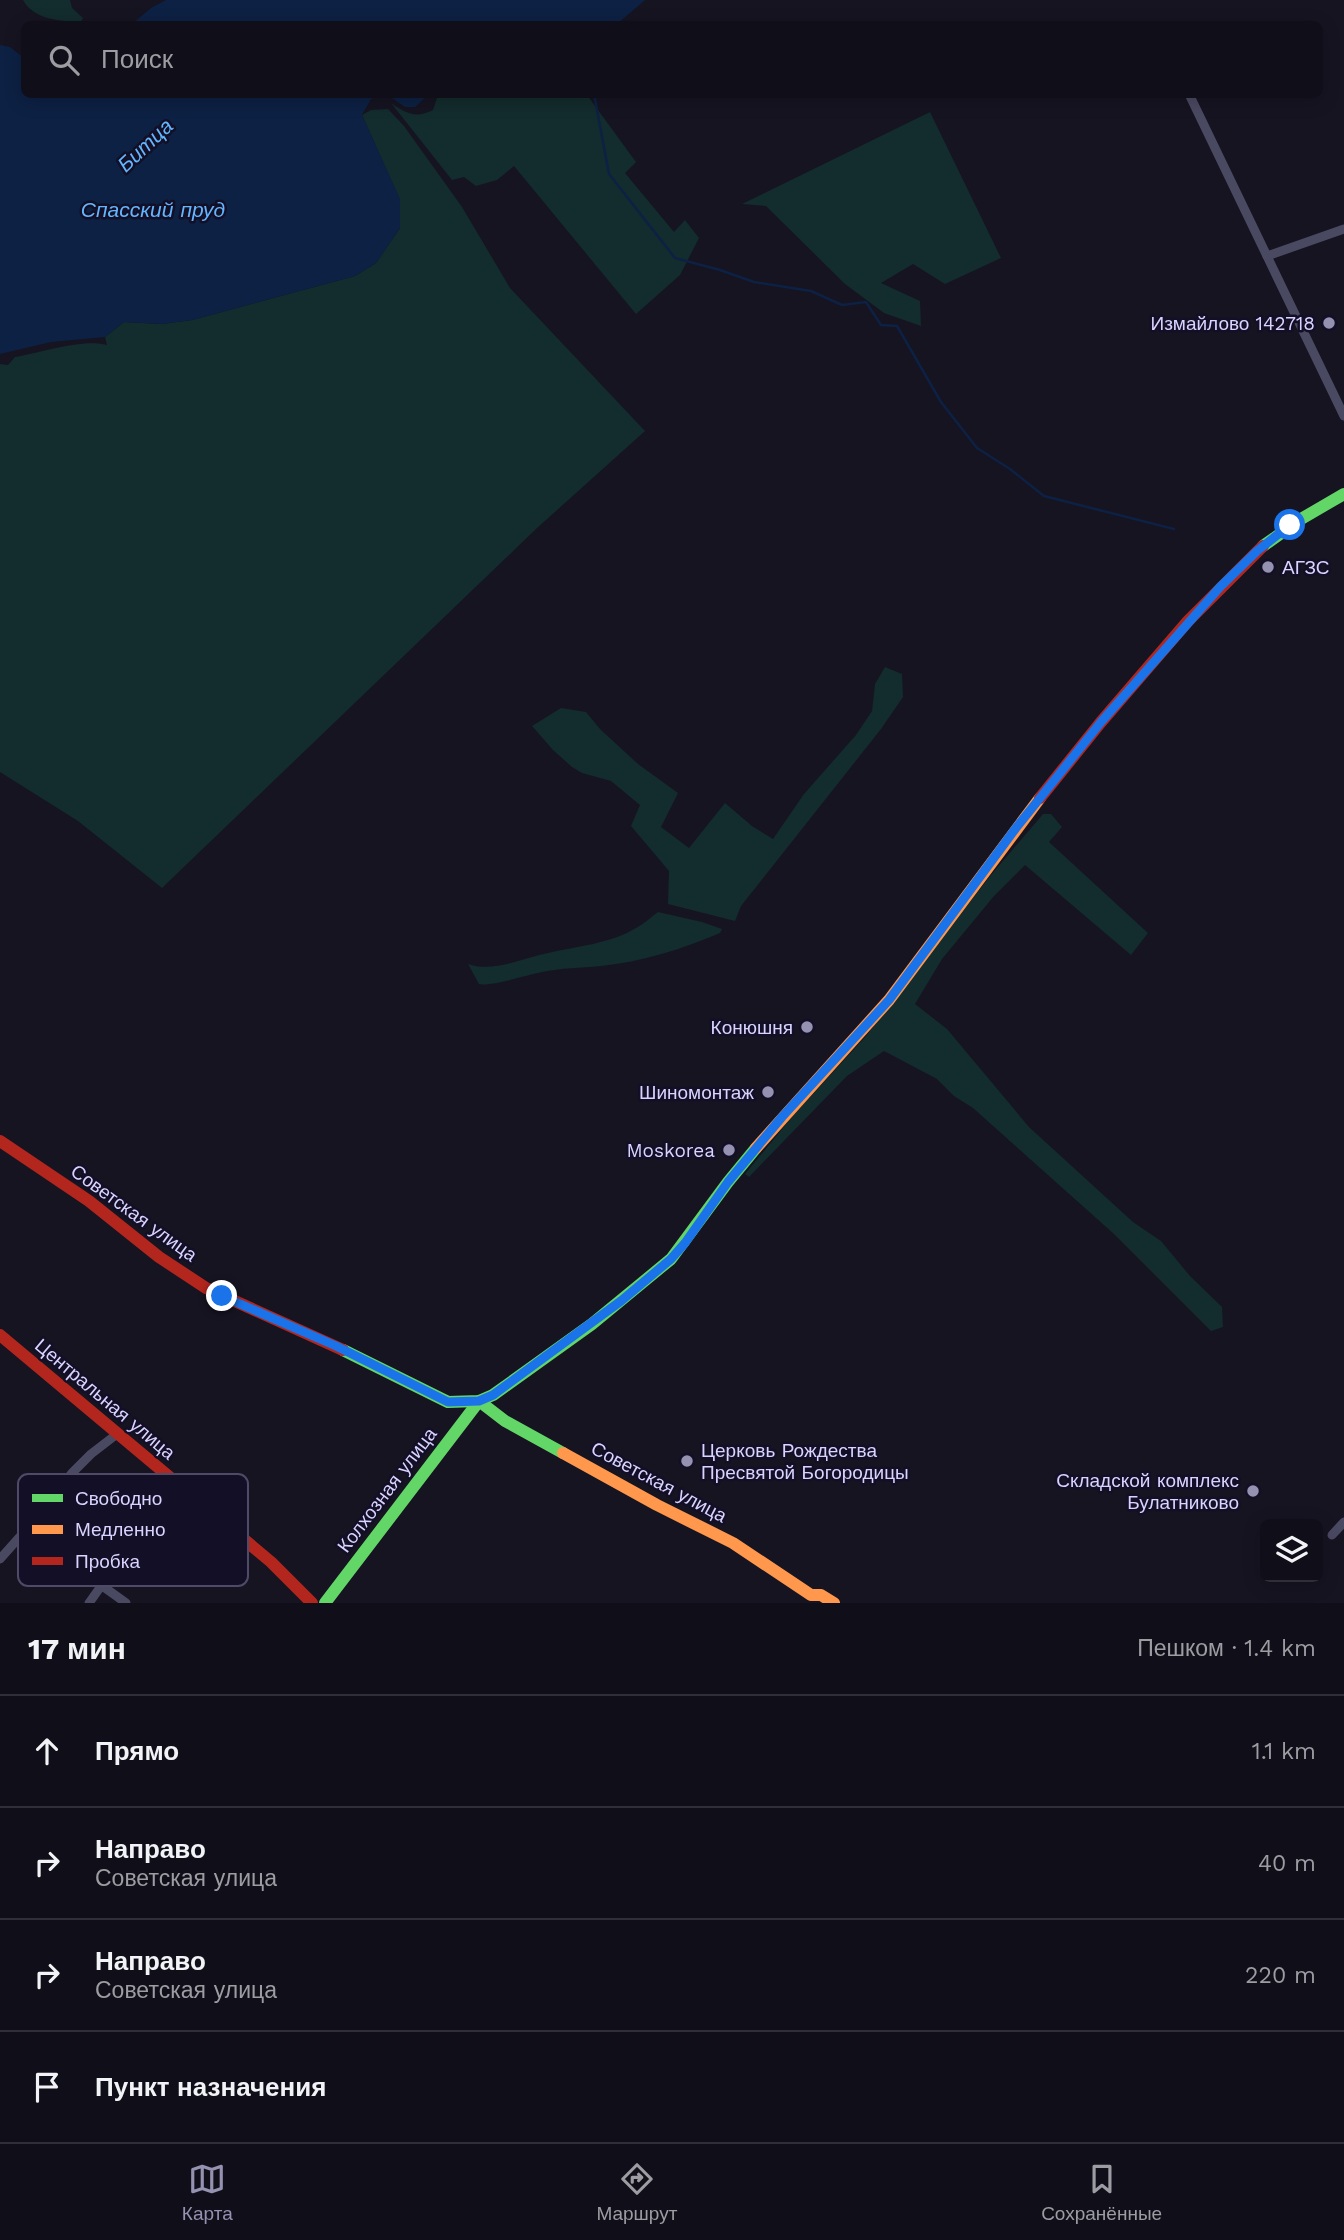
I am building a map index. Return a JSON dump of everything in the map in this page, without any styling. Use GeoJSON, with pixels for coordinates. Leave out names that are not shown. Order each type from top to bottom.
{"type":"FeatureCollection","features":[{"type":"Feature","properties":{"kind":"street"},"geometry":{"type":"LineString","coordinates":[[1191,98],[1344,416]]}},
{"type":"Feature","properties":{"kind":"street"},"geometry":{"type":"LineString","coordinates":[[1267,256],[1344,229]]}},
{"type":"Feature","properties":{"kind":"street","name":"Советская улица"},"geometry":{"type":"LineString","coordinates":[[0,1141],[89,1201],[159,1257],[206,1288],[346,1351],[448,1402],[479,1401],[493,1395],[621,1301],[677,1252],[728,1182],[782,1117],[889,1000],[1023,818],[1188,621],[1269,541],[1344,494]]}},
{"type":"Feature","properties":{"kind":"street","name":"Центральная улица"},"geometry":{"type":"LineString","coordinates":[[0,1335],[165,1474]]}},
{"type":"Feature","properties":{"kind":"street","name":"Советская улица"},"geometry":{"type":"LineString","coordinates":[[479,1401],[505,1421],[657,1505],[733,1543],[811,1595],[821,1595],[834,1603]]}},
{"type":"Feature","properties":{"kind":"street","name":"Колхозная улица"},"geometry":{"type":"LineString","coordinates":[[325,1603],[479,1401]]}},
{"type":"Feature","properties":{"kind":"street"},"geometry":{"type":"LineString","coordinates":[[71,1474],[90,1454],[117,1434]]}},
{"type":"Feature","properties":{"kind":"street"},"geometry":{"type":"LineString","coordinates":[[1332,1535],[1344,1522]]}},
{"type":"Feature","properties":{"kind":"street"},"geometry":{"type":"LineString","coordinates":[[0,1559],[18,1539]]}},
{"type":"Feature","properties":{"kind":"street","name":"Центральная улица"},"geometry":{"type":"LineString","coordinates":[[248,1543],[312,1603]]}},
{"type":"Feature","properties":{"kind":"street"},"geometry":{"type":"LineString","coordinates":[[89,1603],[100,1586]]}},
{"type":"Feature","properties":{"kind":"street"},"geometry":{"type":"LineString","coordinates":[[102,1586],[126,1603]]}},
{"type":"Feature","properties":{"kind":"green space"},"geometry":{"type":"Polygon","coordinates":[[[23,0],[70,0],[72,8],[83,18],[82,21],[65,21],[48,18],[28,7],[23,0]]]}},
{"type":"Feature","properties":{"kind":"green space"},"geometry":{"type":"Polygon","coordinates":[[[437,98],[589,98],[636,162],[625,173],[674,232],[685,220],[699,238],[680,275],[636,314],[514,166],[497,180],[476,186],[464,177],[452,180],[391,103],[406,112],[416,114],[433,110],[437,98]]]}},
{"type":"Feature","properties":{"kind":"green space"},"geometry":{"type":"Polygon","coordinates":[[[388,109],[404,126],[462,207],[510,288],[645,431],[536,529],[162,888],[78,821],[0,772],[0,364],[8,365],[15,357],[61,347],[86,343],[107,345],[105,337],[124,322],[162,324],[192,320],[355,276],[376,263],[400,228],[400,200],[362,115],[371,110],[388,109]]]}},
{"type":"Feature","properties":{"kind":"green space"},"geometry":{"type":"Polygon","coordinates":[[[930,112],[1001,258],[945,284],[913,264],[881,283],[920,301],[921,326],[884,313],[845,284],[766,206],[742,204],[930,112]]]}},
{"type":"Feature","properties":{"kind":"green space"},"geometry":{"type":"Polygon","coordinates":[[[885,667],[902,674],[903,697],[881,729],[741,906],[735,921],[668,904],[669,871],[631,826],[640,805],[611,781],[582,773],[572,767],[532,726],[561,708],[586,712],[600,729],[638,764],[678,793],[661,827],[689,848],[725,803],[752,826],[773,839],[804,794],[856,735],[872,711],[875,684],[885,667]]]}},
{"type":"Feature","properties":{"kind":"green space"},"geometry":{"type":"Polygon","coordinates":[[[1043,814],[1051,814],[1062,827],[1049,842],[1148,933],[1131,955],[1025,865],[994,896],[942,959],[915,1004],[947,1029],[1029,1127],[1133,1222],[1161,1241],[1190,1276],[1222,1307],[1223,1327],[1211,1331],[1114,1234],[973,1108],[954,1096],[937,1079],[884,1051],[847,1076],[749,1177],[745,1174],[792,1117],[866,1036],[991,875],[1043,814]]]}},
{"type":"Feature","properties":{"kind":"green space"},"geometry":{"type":"Polygon","coordinates":[[[658,912],[722,929],[720,933],[706,939],[646,958],[549,971],[491,984],[479,984],[468,964],[498,966],[604,941],[636,928],[658,912]]]}},
{"type":"Feature","properties":{"kind":"water"},"geometry":{"type":"Polygon","coordinates":[[[166,0],[645,0],[620,21],[136,21],[166,0]]]}},
{"type":"Feature","properties":{"kind":"water","name":"Спасский пруд"},"geometry":{"type":"Polygon","coordinates":[[[0,45],[10,47],[21,56],[21,98],[374,98],[362,115],[400,199],[400,228],[376,263],[355,276],[192,320],[162,324],[124,322],[105,337],[51,342],[0,354],[0,45]]]}},
{"type":"Feature","properties":{"kind":"water"},"geometry":{"type":"Polygon","coordinates":[[[392,98],[425,98],[415,107],[405,107],[392,98]]]}},
{"type":"Feature","properties":{"kind":"waterway"},"geometry":{"type":"LineString","coordinates":[[595,98],[609,174],[675,258],[754,282],[811,291],[842,305],[866,302],[881,325],[897,326],[941,402],[977,448],[1010,469],[1044,496],[1174,529]]}},
{"type":"Feature","properties":{"kind":"traffic: fast"},"geometry":{"type":"LineString","coordinates":[[1263,546],[1301,519],[1344,494]]}},
{"type":"Feature","properties":{"kind":"traffic: fast"},"geometry":{"type":"LineString","coordinates":[[343,1350],[448,1402],[479,1401],[493,1395],[592,1324],[671,1259],[756,1148]]}},
{"type":"Feature","properties":{"kind":"traffic: fast"},"geometry":{"type":"LineString","coordinates":[[325,1603],[479,1401],[505,1421],[563,1453]]}},
{"type":"Feature","properties":{"kind":"traffic: slow"},"geometry":{"type":"LineString","coordinates":[[756,1148],[889,1000],[1040,798]]}},
{"type":"Feature","properties":{"kind":"traffic: slow"},"geometry":{"type":"LineString","coordinates":[[563,1453],[733,1543],[811,1595],[821,1595],[834,1603]]}},
{"type":"Feature","properties":{"kind":"traffic: jam"},"geometry":{"type":"LineString","coordinates":[[1040,798],[1188,621],[1263,546]]}},
{"type":"Feature","properties":{"kind":"traffic: jam"},"geometry":{"type":"LineString","coordinates":[[0,1141],[89,1201],[159,1257],[206,1288],[343,1350]]}},
{"type":"Feature","properties":{"kind":"traffic: jam"},"geometry":{"type":"LineString","coordinates":[[0,1335],[166,1474]]}},
{"type":"Feature","properties":{"kind":"traffic: jam"},"geometry":{"type":"LineString","coordinates":[[248,1543],[312,1603]]}},
{"type":"Feature","properties":{"kind":"place","name":"Измайлово 142718"},"geometry":{"type":"Point","coordinates":[1329,323]}},
{"type":"Feature","properties":{"kind":"place","name":"АГЗС"},"geometry":{"type":"Point","coordinates":[1268,567]}},
{"type":"Feature","properties":{"kind":"place","name":"Конюшня"},"geometry":{"type":"Point","coordinates":[807,1027]}},
{"type":"Feature","properties":{"kind":"place","name":"Шиномонтаж"},"geometry":{"type":"Point","coordinates":[768,1092]}},
{"type":"Feature","properties":{"kind":"place","name":"Moskorea"},"geometry":{"type":"Point","coordinates":[729,1150]}},
{"type":"Feature","properties":{"kind":"place","name":"Церковь Рождества Пресвятой Богородицы"},"geometry":{"type":"Point","coordinates":[687,1461]}},
{"type":"Feature","properties":{"kind":"place","name":"Складской комплекс Булатниково"},"geometry":{"type":"Point","coordinates":[1253,1491]}},
{"type":"Feature","properties":{"kind":"route"},"geometry":{"type":"LineString","coordinates":[[222,1296],[336,1346],[448,1402],[479,1401],[493,1395],[592,1324],[664,1266],[685,1243],[728,1182],[782,1117],[889,1000],[1016,828],[1101,722],[1220,587],[1250,557],[1290,525]]}},
{"type":"Feature","properties":{"kind":"water label","name":"Битца"},"geometry":{"type":"Point","coordinates":[145,145]}}]}
